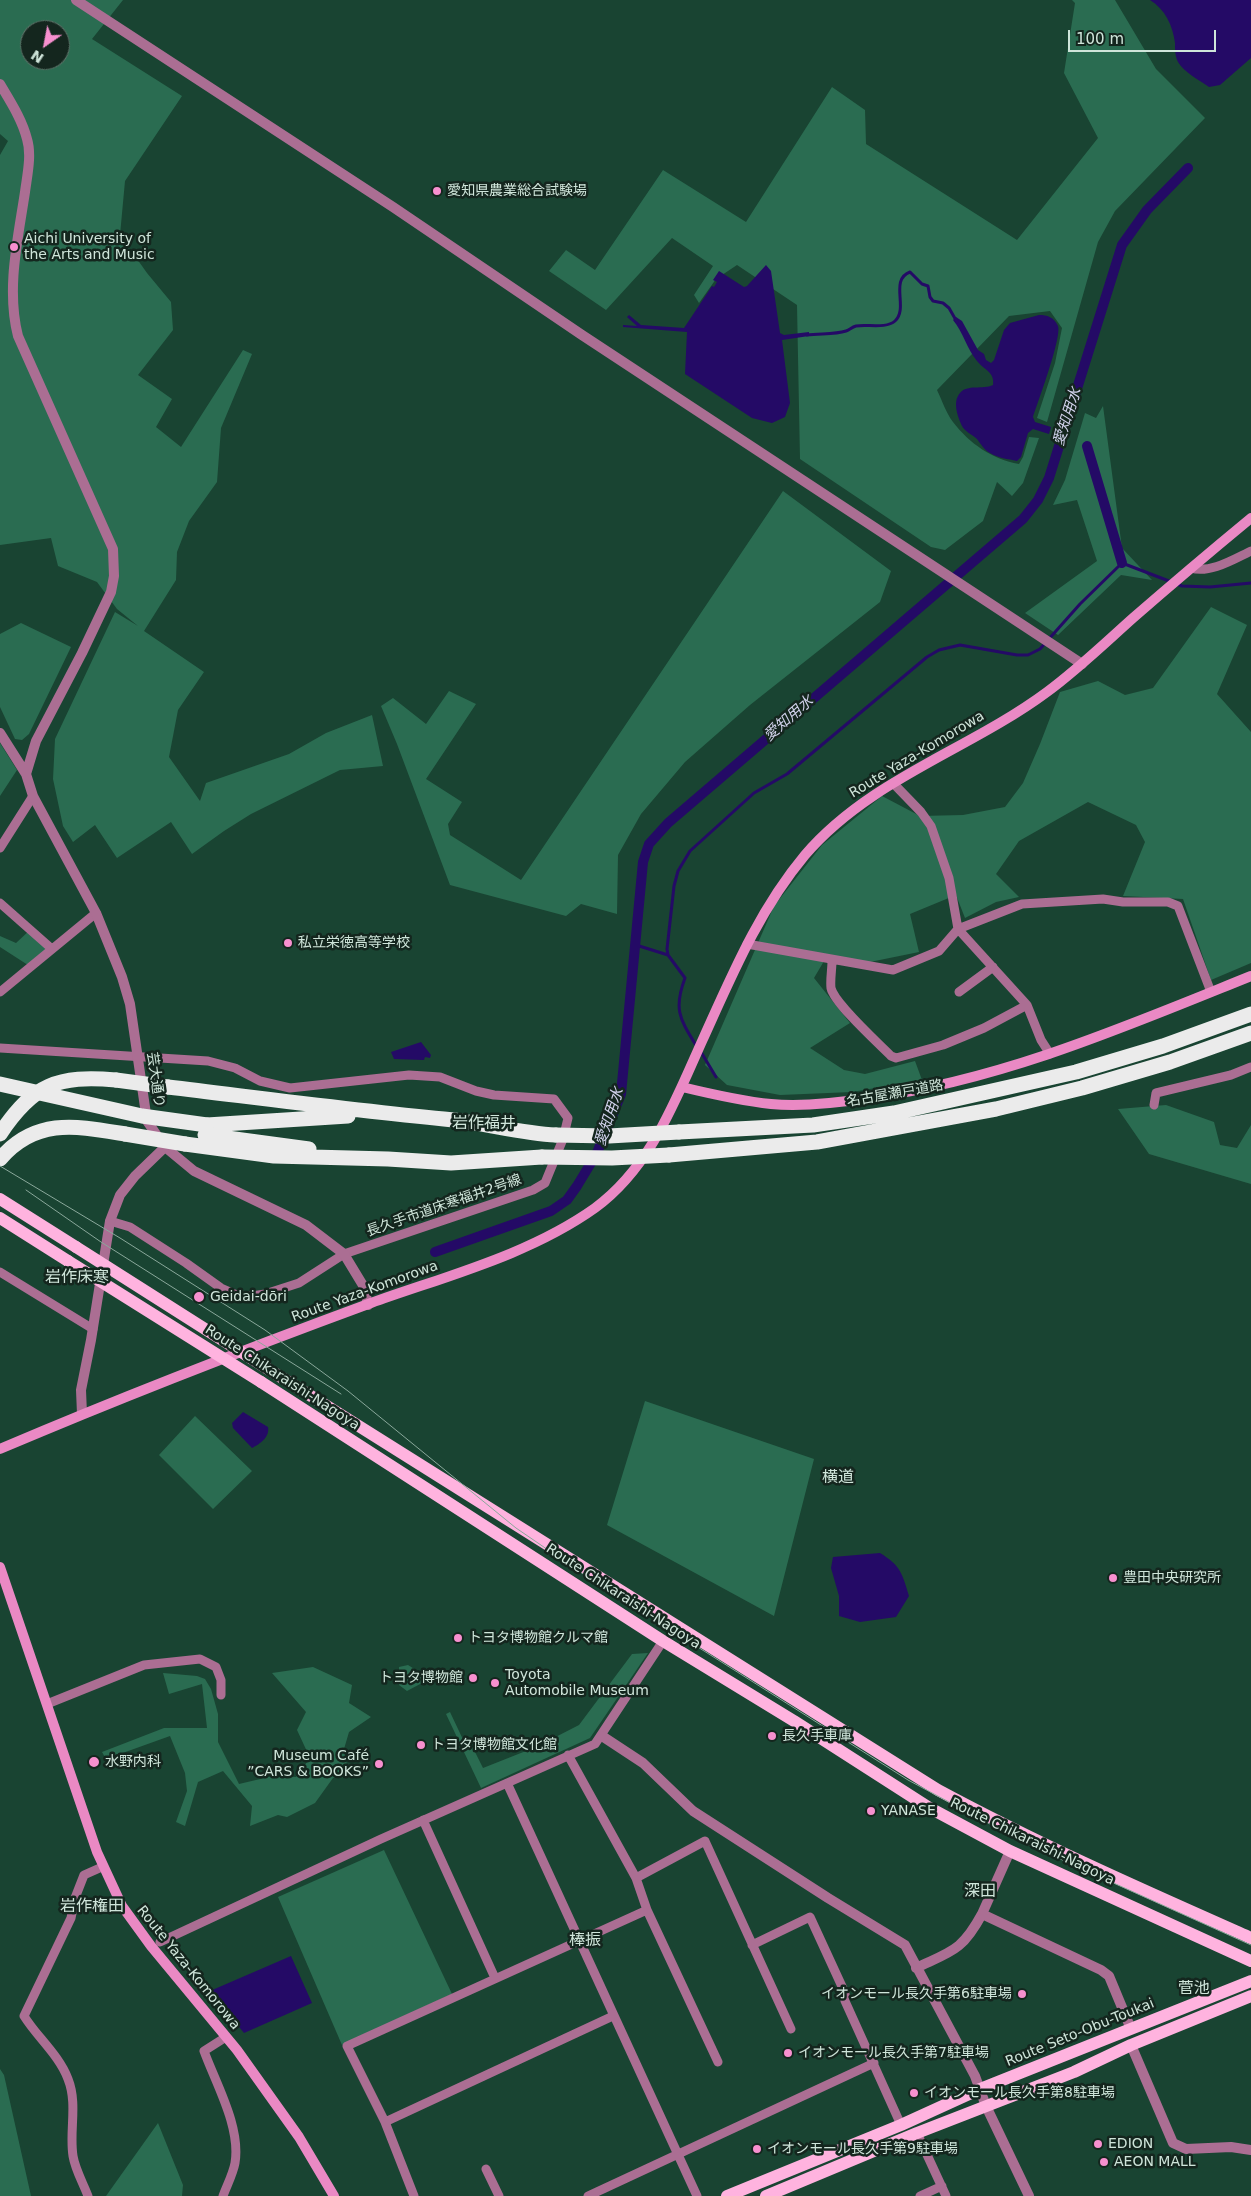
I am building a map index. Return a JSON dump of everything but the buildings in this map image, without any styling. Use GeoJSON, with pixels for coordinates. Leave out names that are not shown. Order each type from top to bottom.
{"type":"FeatureCollection","features":[{"type":"Feature","properties":{"kind":"highway","name":"名古屋瀬戸道路"},"geometry":{"type":"LineString","coordinates":[[390,1114],[468,1122],[532,1134],[556,1135],[609,1136],[813,1125],[894,1113],[1076,1072],[1163,1046],[1251,1014]]}},
{"type":"Feature","properties":{"kind":"highway"},"geometry":{"type":"LineString","coordinates":[[0,1160],[12,1147],[23,1139],[48,1129],[74,1126],[274,1156],[388,1159],[451,1163],[537,1157],[612,1158],[669,1155],[817,1142],[996,1109],[1082,1088],[1170,1062],[1251,1033]]}},
{"type":"Feature","properties":{"kind":"highway"},"geometry":{"type":"LineString","coordinates":[[0,1134],[23,1104],[44,1088],[81,1078],[116,1080],[390,1114]]}},
{"type":"Feature","properties":{"kind":"highway"},"geometry":{"type":"LineString","coordinates":[[0,1084],[206,1130],[390,1114]]}},
{"type":"Feature","properties":{"kind":"highway"},"geometry":{"type":"LineString","coordinates":[[0,1092],[98,1115],[388,1159]]}},
{"type":"Feature","properties":{"kind":"main road","name":"Route Yaza-Komorowa"},"geometry":{"type":"LineString","coordinates":[[0,1450],[82,1414],[368,1304],[494,1260],[551,1235],[594,1208],[624,1184],[648,1153],[682,1087],[747,944],[768,904],[808,852],[842,819],[862,803],[1045,694],[1082,664],[1180,576],[1251,518]]}},
{"type":"Feature","properties":{"kind":"main road"},"geometry":{"type":"LineString","coordinates":[[682,1087],[718,1096],[772,1104],[834,1103],[915,1092],[990,1073],[1050,1054],[1251,976]]}},
{"type":"Feature","properties":{"kind":"main road","name":"Route Chikaraishi-Nagoya"},"geometry":{"type":"LineString","coordinates":[[0,1199],[938,1790],[997,1822],[1138,1889],[1251,1938]]}},
{"type":"Feature","properties":{"kind":"main road","name":"Route Chikaraishi-Nagoya"},"geometry":{"type":"LineString","coordinates":[[0,1218],[312,1415],[663,1641],[794,1721],[886,1782],[928,1807],[1010,1851],[1251,1961]]}},
{"type":"Feature","properties":{"kind":"main road","name":"Route Yaza-Komorowa"},"geometry":{"type":"LineString","coordinates":[[0,1567],[102,1867],[122,1906],[151,1946],[226,2037],[299,2137],[334,2196]]}},
{"type":"Feature","properties":{"kind":"main road","name":"Route Seto-Obu-Toukai"},"geometry":{"type":"LineString","coordinates":[[727,2196],[901,2125],[980,2088],[1251,1981]]}},
{"type":"Feature","properties":{"kind":"main road"},"geometry":{"type":"LineString","coordinates":[[766,2196],[917,2133],[1074,2072],[1131,2045],[1251,1996]]}},
{"type":"Feature","properties":{"kind":"street"},"geometry":{"type":"LineString","coordinates":[[76,0],[384,201],[582,335],[1082,664]]}},
{"type":"Feature","properties":{"kind":"street"},"geometry":{"type":"LineString","coordinates":[[0,84],[19,117],[28,140],[28,168],[13,284],[15,324],[18,336],[113,549],[114,564],[111,592],[82,653],[36,741],[26,774]]}},
{"type":"Feature","properties":{"kind":"street"},"geometry":{"type":"LineString","coordinates":[[1191,568],[1198,570],[1213,567],[1251,551]]}},
{"type":"Feature","properties":{"kind":"street","name":"芸大通り"},"geometry":{"type":"LineString","coordinates":[[0,732],[26,774],[33,796],[96,913],[122,977],[130,1004],[147,1121],[165,1147],[194,1171],[306,1225],[344,1254]]}},
{"type":"Feature","properties":{"kind":"street"},"geometry":{"type":"LineString","coordinates":[[893,783],[921,812],[931,826],[949,878],[958,929],[1027,1004],[1041,1040],[1050,1054]]}},
{"type":"Feature","properties":{"kind":"street"},"geometry":{"type":"LineString","coordinates":[[0,848],[33,796]]}},
{"type":"Feature","properties":{"kind":"street"},"geometry":{"type":"LineString","coordinates":[[747,944],[893,970],[939,951],[958,929],[1022,904],[1102,899],[1123,902],[1173,903],[1178,906],[1211,992]]}},
{"type":"Feature","properties":{"kind":"street"},"geometry":{"type":"LineString","coordinates":[[0,903],[52,949]]}},
{"type":"Feature","properties":{"kind":"street"},"geometry":{"type":"LineString","coordinates":[[0,992],[96,913]]}},
{"type":"Feature","properties":{"kind":"street"},"geometry":{"type":"LineString","coordinates":[[832,960],[832,988],[834,994],[852,1017],[891,1056],[896,1058],[902,1058],[943,1045],[984,1028],[1027,1004]]}},
{"type":"Feature","properties":{"kind":"street"},"geometry":{"type":"LineString","coordinates":[[959,992],[993,967]]}},
{"type":"Feature","properties":{"kind":"street"},"geometry":{"type":"LineString","coordinates":[[0,1048],[138,1058]]}},
{"type":"Feature","properties":{"kind":"street","name":"長久手市道床寒福井2号線"},"geometry":{"type":"LineString","coordinates":[[138,1058],[208,1061],[235,1068],[260,1081],[290,1088],[377,1077],[409,1075],[440,1077],[476,1091],[494,1095],[554,1099],[568,1118],[563,1139],[545,1183],[533,1190],[344,1254]]}},
{"type":"Feature","properties":{"kind":"street"},"geometry":{"type":"LineString","coordinates":[[1154,1106],[1156,1094],[1251,1067]]}},
{"type":"Feature","properties":{"kind":"street"},"geometry":{"type":"LineString","coordinates":[[82,1414],[81,1390],[93,1329],[110,1221],[120,1195],[135,1176],[165,1147]]}},
{"type":"Feature","properties":{"kind":"street"},"geometry":{"type":"LineString","coordinates":[[110,1221],[130,1227],[221,1288],[237,1294],[252,1296],[283,1289],[316,1273],[344,1254],[364,1287],[368,1304]]}},
{"type":"Feature","properties":{"kind":"street"},"geometry":{"type":"LineString","coordinates":[[0,1272],[93,1329]]}},
{"type":"Feature","properties":{"kind":"street"},"geometry":{"type":"LineString","coordinates":[[312,1415],[320,1402]]}},
{"type":"Feature","properties":{"kind":"street"},"geometry":{"type":"LineString","coordinates":[[160,1942],[423,1820],[595,1744],[663,1641]]}},
{"type":"Feature","properties":{"kind":"street"},"geometry":{"type":"LineString","coordinates":[[47,1704],[144,1665],[200,1659],[216,1667],[221,1680],[221,1695]]}},
{"type":"Feature","properties":{"kind":"street"},"geometry":{"type":"LineString","coordinates":[[602,1736],[642,1763],[693,1811],[905,1945],[980,2088],[986,2106],[1029,2196]]}},
{"type":"Feature","properties":{"kind":"street"},"geometry":{"type":"LineString","coordinates":[[568,1755],[636,1878],[647,1910],[718,2062]]}},
{"type":"Feature","properties":{"kind":"street"},"geometry":{"type":"LineString","coordinates":[[507,1783],[697,2196]]}},
{"type":"Feature","properties":{"kind":"street"},"geometry":{"type":"LineString","coordinates":[[423,1820],[495,1978]]}},
{"type":"Feature","properties":{"kind":"street"},"geometry":{"type":"LineString","coordinates":[[636,1878],[705,1841],[791,2029]]}},
{"type":"Feature","properties":{"kind":"street"},"geometry":{"type":"LineString","coordinates":[[916,1968],[956,1949],[971,1934],[1010,1851]]}},
{"type":"Feature","properties":{"kind":"street"},"geometry":{"type":"LineString","coordinates":[[88,2196],[73,2156],[73,2100],[68,2078],[50,2050],[24,2016],[71,1918],[75,1898],[84,1874],[102,1867]]}},
{"type":"Feature","properties":{"kind":"street"},"geometry":{"type":"LineString","coordinates":[[414,2196],[385,2122],[347,2046],[647,1910]]}},
{"type":"Feature","properties":{"kind":"street"},"geometry":{"type":"LineString","coordinates":[[982,1914],[1101,1970],[1109,1976],[1131,2029]]}},
{"type":"Feature","properties":{"kind":"street"},"geometry":{"type":"LineString","coordinates":[[752,1945],[810,1918],[845,1994],[845,2002],[901,2125]]}},
{"type":"Feature","properties":{"kind":"street"},"geometry":{"type":"LineString","coordinates":[[385,2122],[613,2016]]}},
{"type":"Feature","properties":{"kind":"street"},"geometry":{"type":"LineString","coordinates":[[223,2196],[235,2164],[236,2145],[227,2109],[204,2051],[226,2037]]}},
{"type":"Feature","properties":{"kind":"street"},"geometry":{"type":"LineString","coordinates":[[1131,2045],[1172,2143],[1186,2149],[1231,2147],[1251,2150]]}},
{"type":"Feature","properties":{"kind":"street"},"geometry":{"type":"LineString","coordinates":[[588,2196],[874,2063]]}},
{"type":"Feature","properties":{"kind":"street"},"geometry":{"type":"LineString","coordinates":[[917,2133],[946,2196]]}},
{"type":"Feature","properties":{"kind":"street"},"geometry":{"type":"LineString","coordinates":[[486,2169],[499,2196]]}},
{"type":"Feature","properties":{"kind":"street"},"geometry":{"type":"LineString","coordinates":[[920,2196],[942,2186]]}},
{"type":"Feature","properties":{"kind":"green space"},"geometry":{"type":"Polygon","coordinates":[[[0,0],[123,0],[92,39],[182,96],[125,181],[120,235],[147,273],[171,302],[173,330],[138,375],[172,399],[156,427],[181,447],[243,350],[252,354],[221,428],[217,482],[189,521],[177,552],[176,580],[144,631],[204,672],[178,710],[169,757],[200,801],[206,783],[289,754],[326,733],[372,715],[383,766],[340,770],[251,814],[192,854],[171,822],[117,858],[95,825],[73,842],[63,826],[53,779],[55,739],[115,612],[138,626],[117,609],[97,582],[58,566],[51,538],[0,545],[0,155],[8,141],[0,134],[0,0]]]}},
{"type":"Feature","properties":{"kind":"green space"},"geometry":{"type":"Polygon","coordinates":[[[1072,0],[1115,0],[1156,69],[1205,118],[1115,211],[1098,242],[1047,422],[1037,418],[1055,363],[1062,328],[1050,311],[1009,316],[937,390],[953,422],[974,444],[991,454],[1019,464],[1029,437],[1039,438],[1023,483],[1012,496],[997,482],[983,521],[945,550],[931,547],[800,459],[797,305],[737,265],[716,279],[699,303],[694,295],[713,266],[672,238],[606,310],[549,271],[566,250],[595,270],[663,170],[746,222],[832,87],[865,110],[866,144],[1017,240],[1098,138],[1064,73],[1075,3],[1072,0]]]}},
{"type":"Feature","properties":{"kind":"green space"},"geometry":{"type":"Polygon","coordinates":[[[1103,406],[1122,548],[1152,580],[1121,575],[1058,635],[1025,613],[1097,561],[1077,500],[1053,505],[1065,480],[1085,413],[1096,418],[1103,406]]]}},
{"type":"Feature","properties":{"kind":"green space"},"geometry":{"type":"Polygon","coordinates":[[[783,491],[891,571],[880,602],[750,705],[685,762],[641,814],[618,855],[617,914],[581,904],[566,916],[450,885],[381,706],[393,698],[426,724],[449,691],[476,704],[426,779],[462,802],[448,824],[450,835],[521,880],[783,491]]]}},
{"type":"Feature","properties":{"kind":"green space"},"geometry":{"type":"Polygon","coordinates":[[[1211,607],[1247,625],[1217,694],[1251,732],[1251,963],[1211,980],[1183,899],[1123,896],[1145,842],[1136,825],[1088,802],[1019,841],[996,874],[1019,897],[996,902],[965,918],[956,895],[910,914],[919,952],[865,963],[827,956],[814,978],[850,1023],[810,1048],[844,1070],[865,1074],[915,1061],[922,1080],[852,1092],[780,1095],[727,1085],[705,1065],[774,906],[822,845],[882,796],[920,816],[963,815],[1005,807],[1023,783],[1060,692],[1098,681],[1125,695],[1153,688],[1211,607]]]}},
{"type":"Feature","properties":{"kind":"green space"},"geometry":{"type":"Polygon","coordinates":[[[21,623],[71,647],[29,734],[22,740],[15,739],[0,707],[0,634],[21,623]]]}},
{"type":"Feature","properties":{"kind":"green space"},"geometry":{"type":"Polygon","coordinates":[[[0,743],[17,770],[0,796],[0,743]]]}},
{"type":"Feature","properties":{"kind":"green space"},"geometry":{"type":"Polygon","coordinates":[[[31,929],[52,949],[31,967],[0,947],[0,936],[16,943],[31,929]]]}},
{"type":"Feature","properties":{"kind":"green space"},"geometry":{"type":"Polygon","coordinates":[[[1166,1105],[1214,1122],[1220,1145],[1237,1148],[1251,1125],[1251,1184],[1149,1154],[1118,1109],[1166,1105]]]}},
{"type":"Feature","properties":{"kind":"green space"},"geometry":{"type":"Polygon","coordinates":[[[645,1401],[814,1459],[774,1616],[607,1525],[645,1401]]]}},
{"type":"Feature","properties":{"kind":"green space"},"geometry":{"type":"Polygon","coordinates":[[[195,1416],[252,1471],[213,1509],[159,1455],[195,1416]]]}},
{"type":"Feature","properties":{"kind":"green space"},"geometry":{"type":"Polygon","coordinates":[[[648,1653],[590,1738],[481,1788],[446,1714],[450,1712],[467,1748],[472,1746],[483,1768],[536,1747],[579,1725],[632,1654],[648,1653]]]}},
{"type":"Feature","properties":{"kind":"green space"},"geometry":{"type":"Polygon","coordinates":[[[408,1665],[424,1675],[422,1683],[407,1691],[399,1685],[399,1667],[408,1665]]]}},
{"type":"Feature","properties":{"kind":"green space"},"geometry":{"type":"Polygon","coordinates":[[[313,1667],[352,1685],[349,1703],[371,1717],[349,1732],[344,1749],[348,1771],[333,1778],[315,1803],[287,1817],[278,1815],[250,1826],[252,1806],[223,1771],[198,1782],[185,1826],[176,1822],[187,1791],[185,1773],[170,1736],[106,1759],[102,1752],[164,1728],[207,1728],[202,1684],[169,1694],[163,1673],[197,1676],[205,1679],[211,1689],[218,1714],[218,1742],[239,1784],[273,1776],[296,1777],[310,1758],[297,1730],[306,1712],[272,1673],[313,1667]]]}},
{"type":"Feature","properties":{"kind":"green space"},"geometry":{"type":"Polygon","coordinates":[[[384,1850],[452,1994],[342,2045],[278,1897],[384,1850]]]}},
{"type":"Feature","properties":{"kind":"green space"},"geometry":{"type":"Polygon","coordinates":[[[0,2069],[4,2075],[31,2196],[0,2196],[0,2069]]]}},
{"type":"Feature","properties":{"kind":"green space"},"geometry":{"type":"Polygon","coordinates":[[[158,2123],[183,2185],[182,2196],[106,2196],[158,2123]]]}},
{"type":"Feature","properties":{"kind":"shaded area"},"geometry":{"type":"Polygon","coordinates":[[[1150,0],[1251,0],[1251,58],[1220,85],[1209,87],[1188,72],[1178,62],[1170,24],[1160,8],[1150,0]]]}},
{"type":"Feature","properties":{"kind":"shaded area"},"geometry":{"type":"Polygon","coordinates":[[[766,265],[771,271],[780,333],[784,335],[809,332],[809,336],[782,340],[790,403],[785,417],[772,423],[752,418],[685,374],[687,332],[623,327],[623,325],[637,326],[627,317],[629,315],[641,325],[684,328],[712,286],[714,287],[717,282],[713,280],[719,271],[744,287],[766,265]]]}},
{"type":"Feature","properties":{"kind":"shaded area"},"geometry":{"type":"Polygon","coordinates":[[[1039,315],[1050,317],[1058,326],[1053,356],[1033,417],[1035,422],[1051,427],[1049,434],[1033,429],[1028,433],[1021,457],[1017,461],[988,452],[962,426],[956,405],[960,393],[971,388],[993,385],[993,381],[991,374],[974,356],[953,320],[956,317],[962,321],[978,350],[991,363],[994,360],[1004,330],[1010,323],[1039,315]]]}},
{"type":"Feature","properties":{"kind":"shaded area"},"geometry":{"type":"Polygon","coordinates":[[[421,1042],[431,1055],[430,1058],[425,1057],[424,1060],[394,1059],[391,1052],[421,1042]]]}},
{"type":"Feature","properties":{"kind":"shaded area"},"geometry":{"type":"Polygon","coordinates":[[[243,1412],[268,1427],[266,1437],[252,1448],[233,1428],[232,1423],[243,1412]]]}},
{"type":"Feature","properties":{"kind":"shaded area"},"geometry":{"type":"Polygon","coordinates":[[[880,1553],[897,1566],[909,1596],[896,1617],[860,1622],[839,1616],[839,1596],[831,1568],[833,1557],[880,1553]]]}},
{"type":"Feature","properties":{"kind":"shaded area"},"geometry":{"type":"Polygon","coordinates":[[[291,1956],[312,2003],[244,2033],[210,1991],[291,1956]]]}},
{"type":"Feature","properties":{"kind":"waterway","name":"愛知用水"},"geometry":{"type":"LineString","coordinates":[[435,1252],[551,1211],[567,1200],[577,1186],[597,1153],[621,1094],[643,862],[649,844],[668,823],[1023,519],[1038,500],[1049,478],[1122,245],[1147,210],[1188,168]]}},
{"type":"Feature","properties":{"kind":"waterway"},"geometry":{"type":"LineString","coordinates":[[807,335],[847,331],[856,326],[882,326],[895,321],[900,309],[901,281],[910,272],[922,284],[928,286],[930,297],[933,301],[943,303],[949,308],[957,322]]}},
{"type":"Feature","properties":{"kind":"waterway"},"geometry":{"type":"LineString","coordinates":[[1087,446],[1122,563]]}},
{"type":"Feature","properties":{"kind":"waterway"},"geometry":{"type":"LineString","coordinates":[[697,1047],[686,1029],[680,1014],[679,998],[685,978],[668,955],[667,949],[674,886],[678,871],[690,851],[754,793],[787,774],[927,657],[939,650],[960,645],[1017,655],[1028,655],[1040,649],[1080,604],[1122,563],[1182,586],[1210,587],[1251,583]]}},
{"type":"Feature","properties":{"kind":"waterway"},"geometry":{"type":"LineString","coordinates":[[636,945],[668,955]]}},
{"type":"Feature","properties":{"kind":"waterway"},"geometry":{"type":"LineString","coordinates":[[701,1052],[716,1077]]}},
{"type":"Feature","properties":{"kind":"tram line"},"geometry":{"type":"LineString","coordinates":[[0,1166],[120,1238],[265,1330],[348,1391],[516,1528],[595,1582],[908,1780],[1027,1844],[1251,1945]]}},
{"type":"Feature","properties":{"kind":"tram line"},"geometry":{"type":"LineString","coordinates":[[26,1190],[101,1242],[341,1394]]}},
{"type":"Feature","properties":{"kind":"place","name":"愛知県農業総合試験場"},"geometry":{"type":"Point","coordinates":[437,191]}},
{"type":"Feature","properties":{"kind":"place","name":"Aichi University of the Arts and Music"},"geometry":{"type":"Point","coordinates":[14,247]}},
{"type":"Feature","properties":{"kind":"place","name":"私立栄徳高等学校"},"geometry":{"type":"Point","coordinates":[288,943]}},
{"type":"Feature","properties":{"kind":"place","name":"Geidai-dōri"},"geometry":{"type":"Point","coordinates":[199,1297]}},
{"type":"Feature","properties":{"kind":"place","name":"豊田中央研究所"},"geometry":{"type":"Point","coordinates":[1113,1578]}},
{"type":"Feature","properties":{"kind":"place","name":"トヨタ博物館クルマ館"},"geometry":{"type":"Point","coordinates":[458,1638]}},
{"type":"Feature","properties":{"kind":"place","name":"トヨタ博物館"},"geometry":{"type":"Point","coordinates":[473,1678]}},
{"type":"Feature","properties":{"kind":"place","name":"Toyota Automobile Museum"},"geometry":{"type":"Point","coordinates":[495,1683]}},
{"type":"Feature","properties":{"kind":"place","name":"長久手車庫"},"geometry":{"type":"Point","coordinates":[772,1736]}},
{"type":"Feature","properties":{"kind":"place","name":"トヨタ博物館文化館"},"geometry":{"type":"Point","coordinates":[421,1745]}},
{"type":"Feature","properties":{"kind":"place","name":"水野内科"},"geometry":{"type":"Point","coordinates":[94,1762]}},
{"type":"Feature","properties":{"kind":"place","name":"Museum Café ”CARS & BOOKS”"},"geometry":{"type":"Point","coordinates":[379,1764]}},
{"type":"Feature","properties":{"kind":"place","name":"YANASE"},"geometry":{"type":"Point","coordinates":[871,1811]}},
{"type":"Feature","properties":{"kind":"place","name":"イオンモール長久手第6駐車場"},"geometry":{"type":"Point","coordinates":[1022,1994]}},
{"type":"Feature","properties":{"kind":"place","name":"イオンモール長久手第7駐車場"},"geometry":{"type":"Point","coordinates":[788,2053]}},
{"type":"Feature","properties":{"kind":"place","name":"イオンモール長久手第8駐車場"},"geometry":{"type":"Point","coordinates":[914,2093]}},
{"type":"Feature","properties":{"kind":"place","name":"EDION"},"geometry":{"type":"Point","coordinates":[1098,2144]}},
{"type":"Feature","properties":{"kind":"place","name":"イオンモール長久手第9駐車場"},"geometry":{"type":"Point","coordinates":[757,2149]}},
{"type":"Feature","properties":{"kind":"place","name":"AEON MALL"},"geometry":{"type":"Point","coordinates":[1104,2162]}},
{"type":"Feature","properties":{"kind":"district","name":"岩作福井"},"geometry":{"type":"Point","coordinates":[484,1124]}},
{"type":"Feature","properties":{"kind":"district","name":"岩作床寒"},"geometry":{"type":"Point","coordinates":[77,1278]}},
{"type":"Feature","properties":{"kind":"district","name":"横道"},"geometry":{"type":"Point","coordinates":[838,1478]}},
{"type":"Feature","properties":{"kind":"district","name":"深田"},"geometry":{"type":"Point","coordinates":[980,1892]}},
{"type":"Feature","properties":{"kind":"district","name":"岩作権田"},"geometry":{"type":"Point","coordinates":[92,1907]}},
{"type":"Feature","properties":{"kind":"district","name":"棒振"},"geometry":{"type":"Point","coordinates":[585,1941]}},
{"type":"Feature","properties":{"kind":"district","name":"菅池"},"geometry":{"type":"Point","coordinates":[1194,1989]}}]}
